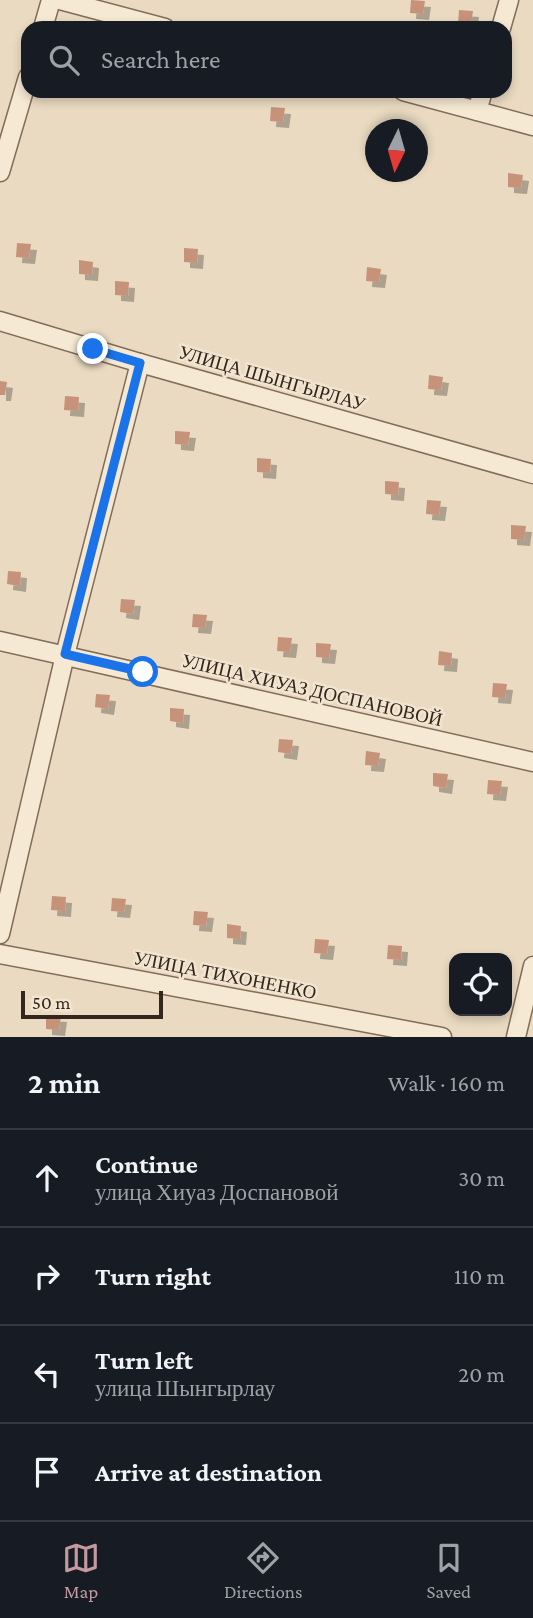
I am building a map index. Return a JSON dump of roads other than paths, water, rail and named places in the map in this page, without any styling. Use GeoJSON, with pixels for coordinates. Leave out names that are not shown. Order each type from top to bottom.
{"type":"FeatureCollection","features":[{"type":"Feature","properties":{"kind":"street"},"geometry":{"type":"LineString","coordinates":[[45,21],[51,0]]}},
{"type":"Feature","properties":{"kind":"street"},"geometry":{"type":"LineString","coordinates":[[60,0],[139,21]]}},
{"type":"Feature","properties":{"kind":"street"},"geometry":{"type":"LineString","coordinates":[[503,21],[509,0]]}},
{"type":"Feature","properties":{"kind":"street"},"geometry":{"type":"LineString","coordinates":[[0,172],[22,98]]}},
{"type":"Feature","properties":{"kind":"street"},"geometry":{"type":"LineString","coordinates":[[429,98],[533,126]]}},
{"type":"Feature","properties":{"kind":"street"},"geometry":{"type":"LineString","coordinates":[[477,111],[481,98]]}},
{"type":"Feature","properties":{"kind":"street","name":"УЛИЦА ШЫНГЫРЛАУ"},"geometry":{"type":"LineString","coordinates":[[0,321],[533,474]]}},
{"type":"Feature","properties":{"kind":"street"},"geometry":{"type":"LineString","coordinates":[[0,934],[65,654],[140,363]]}},
{"type":"Feature","properties":{"kind":"street","name":"УЛИЦА ХИУАЗ ДОСПАНОВОЙ"},"geometry":{"type":"LineString","coordinates":[[0,641],[533,762]]}},
{"type":"Feature","properties":{"kind":"street","name":"УЛИЦА ТИХОНЕНКО"},"geometry":{"type":"LineString","coordinates":[[0,954],[442,1037]]}},
{"type":"Feature","properties":{"kind":"street"},"geometry":{"type":"LineString","coordinates":[[516,1037],[533,966]]}}]}
